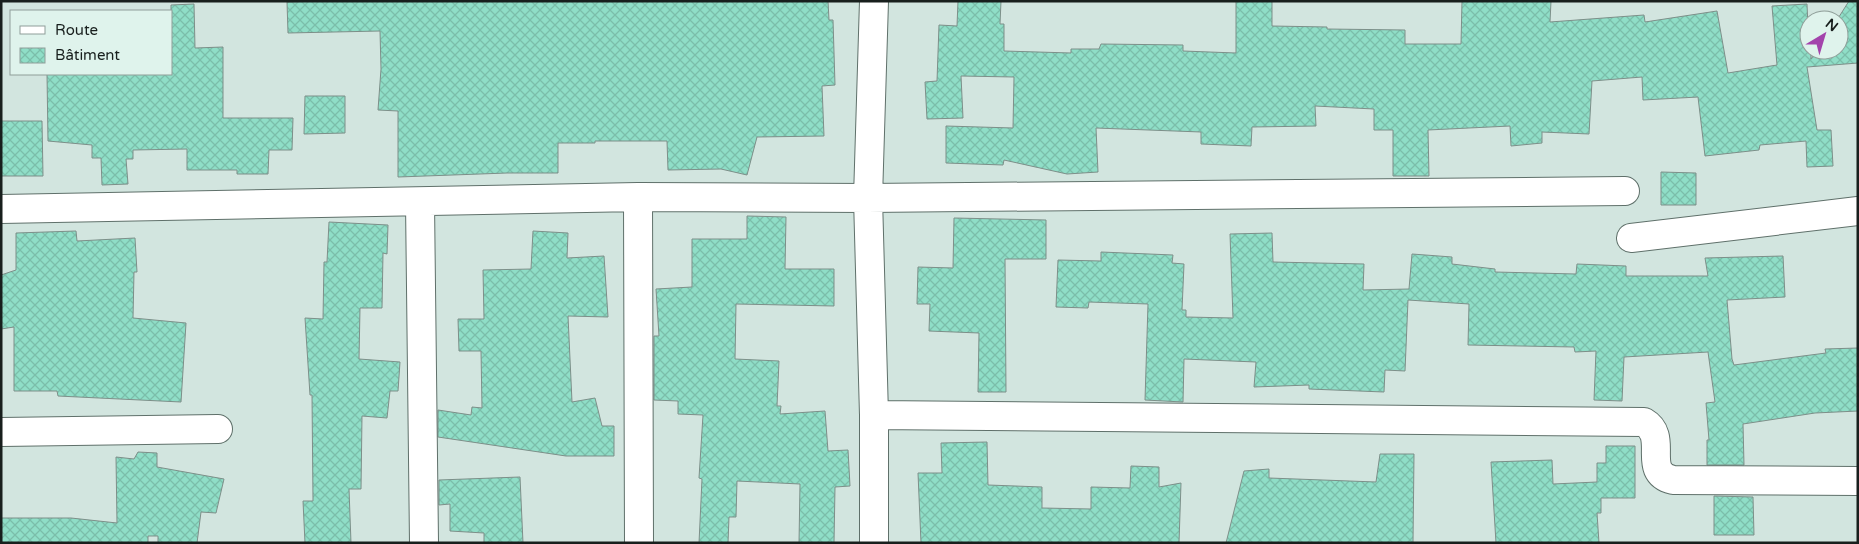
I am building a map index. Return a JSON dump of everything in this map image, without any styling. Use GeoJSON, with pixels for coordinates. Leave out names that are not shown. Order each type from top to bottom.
{"type":"FeatureCollection","features":[{"type":"Feature","properties":{"kind":"street"},"geometry":{"type":"LineString","coordinates":[[874,1],[868,198],[874,415],[874,543]]}},
{"type":"Feature","properties":{"kind":"street"},"geometry":{"type":"LineString","coordinates":[[1,209],[638,197],[868,198],[1625,191]]}},
{"type":"Feature","properties":{"kind":"street"},"geometry":{"type":"LineString","coordinates":[[638,197],[639,543]]}},
{"type":"Feature","properties":{"kind":"street"},"geometry":{"type":"LineString","coordinates":[[420,202],[424,543]]}},
{"type":"Feature","properties":{"kind":"street"},"geometry":{"type":"LineString","coordinates":[[1631,238],[1858,211]]}},
{"type":"Feature","properties":{"kind":"street"},"geometry":{"type":"LineString","coordinates":[[874,415],[1644,422],[1651,426],[1654,432],[1657,468],[1660,474],[1673,480],[1858,481]]}},
{"type":"Feature","properties":{"kind":"street"},"geometry":{"type":"LineString","coordinates":[[1,432],[218,429]]}},
{"type":"Feature","properties":{"kind":"building"},"geometry":{"type":"Polygon","coordinates":[[[828,1],[829,20],[833,20],[835,85],[822,86],[824,136],[757,137],[747,175],[721,169],[668,170],[667,141],[595,141],[595,143],[558,143],[558,173],[398,177],[398,111],[378,110],[381,69],[380,31],[288,33],[287,2],[828,1]]]}},
{"type":"Feature","properties":{"kind":"building"},"geometry":{"type":"Polygon","coordinates":[[[958,1],[1001,1],[1000,24],[1004,24],[1004,51],[1071,53],[1071,49],[1099,49],[1101,44],[1183,45],[1183,51],[1236,53],[1236,1],[1272,1],[1272,26],[1405,30],[1405,44],[1461,44],[1462,1],[1551,1],[1550,22],[1644,15],[1645,22],[1717,11],[1728,73],[1777,65],[1772,6],[1807,4],[1807,10],[1799,10],[1799,60],[1849,60],[1849,10],[1843,10],[1849,1],[1858,1],[1858,63],[1807,67],[1817,130],[1831,130],[1833,166],[1807,167],[1806,141],[1760,145],[1759,150],[1705,156],[1698,97],[1643,100],[1642,77],[1592,81],[1589,134],[1542,132],[1542,143],[1511,146],[1510,126],[1428,130],[1429,176],[1393,176],[1393,130],[1374,130],[1374,109],[1315,106],[1316,126],[1252,127],[1251,146],[1201,144],[1201,132],[1096,128],[1098,172],[1067,174],[1004,160],[1003,165],[946,163],[946,126],[1013,128],[1014,77],[961,76],[963,118],[927,119],[925,82],[937,81],[939,25],[957,26],[958,1]]]}},
{"type":"Feature","properties":{"kind":"building"},"geometry":{"type":"Polygon","coordinates":[[[194,4],[195,48],[223,47],[223,118],[293,118],[292,150],[269,150],[268,174],[237,174],[237,170],[187,170],[187,149],[133,150],[133,159],[126,159],[128,184],[102,185],[101,158],[92,158],[92,145],[48,141],[47,75],[172,75],[171,5],[194,4]]]}},
{"type":"Feature","properties":{"kind":"building"},"geometry":{"type":"Polygon","coordinates":[[[305,96],[345,96],[345,133],[304,134],[305,96]]]}},
{"type":"Feature","properties":{"kind":"building"},"geometry":{"type":"Polygon","coordinates":[[[1,121],[42,121],[43,176],[1,176],[1,121]]]}},
{"type":"Feature","properties":{"kind":"building"},"geometry":{"type":"Polygon","coordinates":[[[1661,172],[1696,173],[1696,205],[1661,205],[1661,172]]]}},
{"type":"Feature","properties":{"kind":"building"},"geometry":{"type":"Polygon","coordinates":[[[747,216],[786,217],[785,269],[834,269],[834,306],[736,304],[735,359],[779,361],[777,406],[781,406],[780,414],[825,411],[828,451],[848,450],[850,486],[835,487],[834,543],[799,543],[800,484],[737,481],[736,517],[729,517],[728,543],[699,543],[702,479],[699,478],[703,415],[678,414],[678,401],[654,400],[654,336],[659,336],[656,289],[692,287],[692,239],[747,239],[747,216]]]}},
{"type":"Feature","properties":{"kind":"building"},"geometry":{"type":"Polygon","coordinates":[[[954,218],[1046,220],[1046,259],[1005,259],[1006,392],[978,392],[979,333],[929,331],[930,304],[917,304],[918,267],[953,268],[954,218]]]}},
{"type":"Feature","properties":{"kind":"building"},"geometry":{"type":"Polygon","coordinates":[[[329,222],[388,225],[387,254],[383,253],[382,308],[360,308],[359,359],[400,362],[398,391],[390,391],[387,418],[362,416],[361,489],[349,489],[351,543],[305,543],[303,501],[313,501],[312,395],[310,395],[305,318],[323,319],[324,262],[327,262],[329,222]]]}},
{"type":"Feature","properties":{"kind":"building"},"geometry":{"type":"Polygon","coordinates":[[[76,231],[77,241],[135,238],[137,272],[134,272],[133,318],[186,323],[181,402],[58,396],[57,391],[14,391],[14,327],[1,329],[1,275],[16,270],[16,233],[76,231]]]}},
{"type":"Feature","properties":{"kind":"building"},"geometry":{"type":"Polygon","coordinates":[[[533,231],[568,233],[567,258],[604,256],[608,317],[568,316],[572,402],[595,398],[602,426],[614,426],[614,456],[566,456],[438,437],[438,410],[471,415],[472,407],[482,408],[481,351],[459,351],[458,319],[484,319],[483,270],[531,269],[533,231]]]}},
{"type":"Feature","properties":{"kind":"building"},"geometry":{"type":"Polygon","coordinates":[[[1272,233],[1273,262],[1364,264],[1363,290],[1409,289],[1412,254],[1452,257],[1452,264],[1495,269],[1495,272],[1576,274],[1577,264],[1626,266],[1626,276],[1708,276],[1705,258],[1783,256],[1785,297],[1727,300],[1734,365],[1826,353],[1825,349],[1858,348],[1858,411],[1815,413],[1743,424],[1744,465],[1707,465],[1707,440],[1709,440],[1706,403],[1715,402],[1708,352],[1624,357],[1622,401],[1594,400],[1596,351],[1575,352],[1574,347],[1468,345],[1469,304],[1408,300],[1405,371],[1385,370],[1384,392],[1309,389],[1309,385],[1254,387],[1256,362],[1184,359],[1183,402],[1145,400],[1148,304],[1089,302],[1088,308],[1056,307],[1058,260],[1101,261],[1101,252],[1173,255],[1172,263],[1184,264],[1182,310],[1186,310],[1186,317],[1233,318],[1230,234],[1272,233]]]}},
{"type":"Feature","properties":{"kind":"building"},"geometry":{"type":"Polygon","coordinates":[[[987,442],[988,485],[1042,487],[1042,508],[1091,509],[1091,487],[1130,488],[1131,466],[1159,467],[1159,487],[1181,483],[1179,543],[921,543],[918,473],[942,473],[941,443],[987,442]]]}},
{"type":"Feature","properties":{"kind":"building"},"geometry":{"type":"Polygon","coordinates":[[[1606,446],[1635,446],[1635,498],[1601,498],[1601,513],[1597,513],[1599,543],[1496,543],[1491,462],[1552,460],[1553,484],[1597,482],[1597,463],[1606,463],[1606,446]]]}},
{"type":"Feature","properties":{"kind":"building"},"geometry":{"type":"Polygon","coordinates":[[[138,452],[157,453],[157,467],[224,479],[216,513],[201,512],[197,543],[158,543],[158,536],[148,536],[148,543],[1,543],[1,518],[71,518],[117,523],[116,457],[134,459],[138,452]]]}},
{"type":"Feature","properties":{"kind":"building"},"geometry":{"type":"Polygon","coordinates":[[[1380,454],[1414,454],[1413,543],[1226,543],[1244,471],[1269,469],[1269,478],[1376,482],[1380,454]]]}},
{"type":"Feature","properties":{"kind":"building"},"geometry":{"type":"Polygon","coordinates":[[[520,477],[523,543],[484,543],[484,533],[450,531],[450,504],[439,505],[439,480],[520,477]]]}},
{"type":"Feature","properties":{"kind":"building"},"geometry":{"type":"Polygon","coordinates":[[[1714,496],[1753,497],[1754,535],[1714,535],[1714,496]]]}}]}
